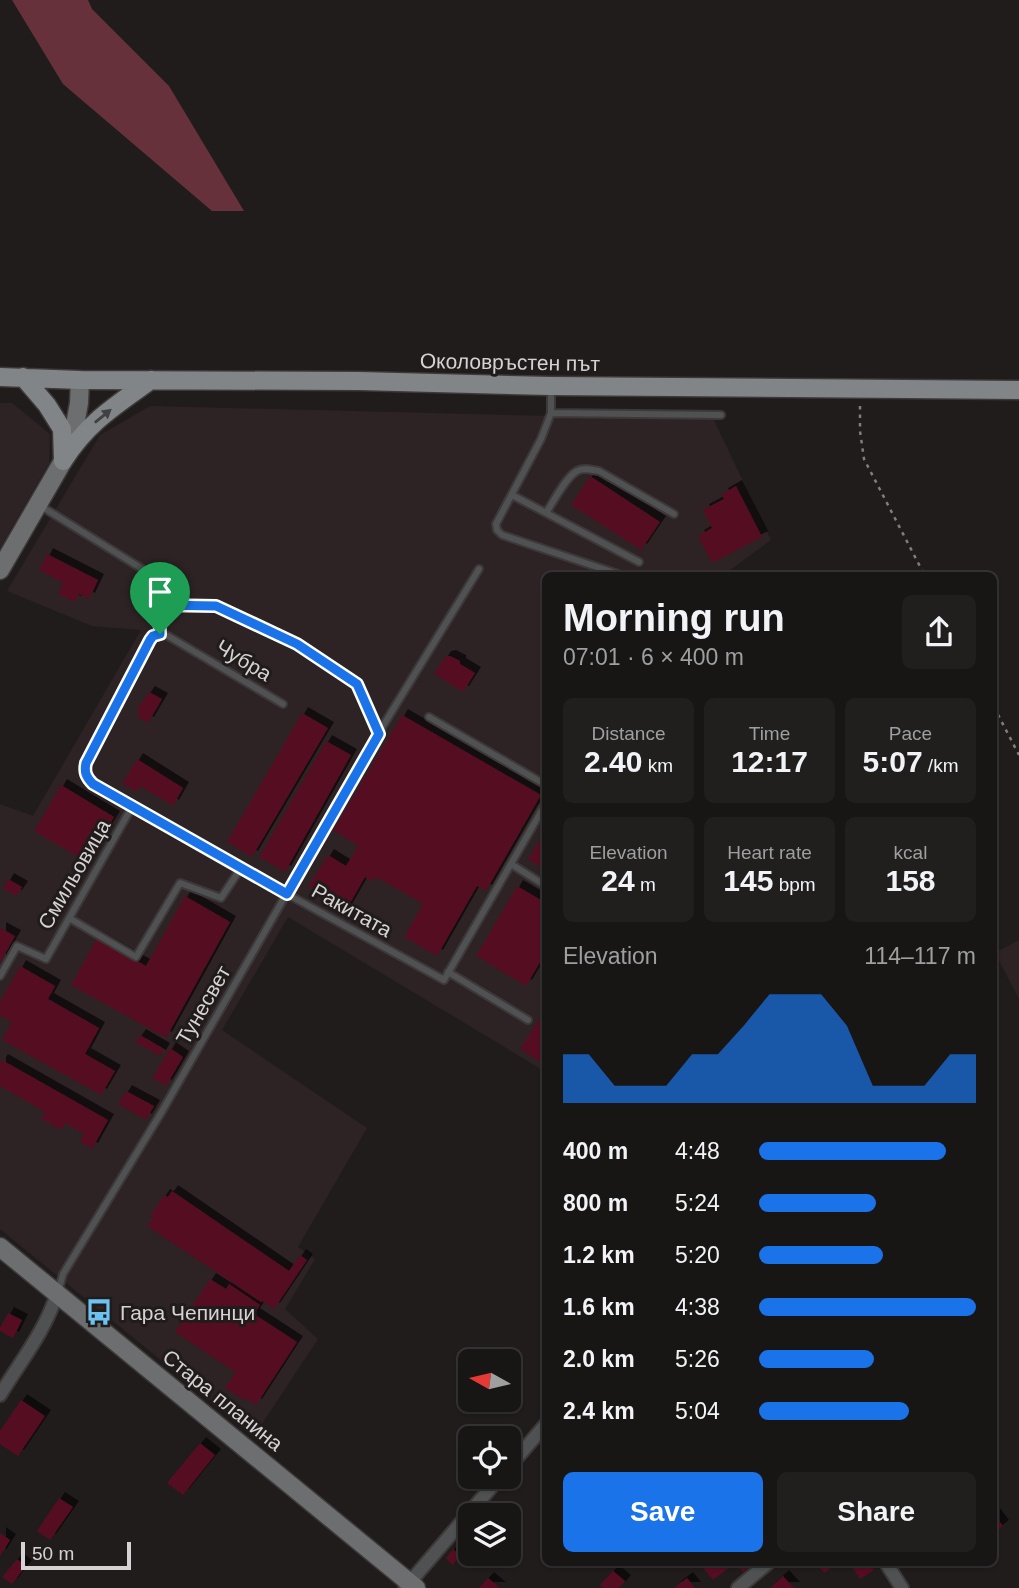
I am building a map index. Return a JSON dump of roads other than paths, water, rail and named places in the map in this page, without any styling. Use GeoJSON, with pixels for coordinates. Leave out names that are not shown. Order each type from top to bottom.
{"type":"FeatureCollection","features":[{"type":"Feature","properties":{"kind":"main road","name":"Околовръстен път"},"geometry":{"type":"LineString","coordinates":[[0,377],[1019,390]]}},
{"type":"Feature","properties":{"kind":"main road"},"geometry":{"type":"LineString","coordinates":[[23,377],[47,405],[62,429],[63,461]]}},
{"type":"Feature","properties":{"kind":"main road"},"geometry":{"type":"LineString","coordinates":[[63,461],[74,443],[92,424],[151,380]]}},
{"type":"Feature","properties":{"kind":"street"},"geometry":{"type":"LineString","coordinates":[[0,570],[63,461],[75,425],[80,380]]}},
{"type":"Feature","properties":{"kind":"street","name":"Стара планина"},"geometry":{"type":"LineString","coordinates":[[0,1247],[410,1586]]}},
{"type":"Feature","properties":{"kind":"street"},"geometry":{"type":"LineString","coordinates":[[0,1395],[45,1324],[57,1293]]}},
{"type":"Feature","properties":{"kind":"street"},"geometry":{"type":"LineString","coordinates":[[521,1453],[542,1429]]}},
{"type":"Feature","properties":{"kind":"street"},"geometry":{"type":"LineString","coordinates":[[410,1586],[490,1489]]}},
{"type":"Feature","properties":{"kind":"street"},"geometry":{"type":"LineString","coordinates":[[738,1588],[764,1566]]}},
{"type":"Feature","properties":{"kind":"street"},"geometry":{"type":"LineString","coordinates":[[888,1566],[902,1588]]}},
{"type":"Feature","properties":{"kind":"lane"},"geometry":{"type":"LineString","coordinates":[[551,386],[551,414],[541,439],[496,524],[497,530],[502,535],[612,572]]}},
{"type":"Feature","properties":{"kind":"lane"},"geometry":{"type":"LineString","coordinates":[[551,414],[721,415]]}},
{"type":"Feature","properties":{"kind":"lane"},"geometry":{"type":"LineString","coordinates":[[546,513],[569,478],[577,471],[587,469],[599,471],[674,514]]}},
{"type":"Feature","properties":{"kind":"lane"},"geometry":{"type":"LineString","coordinates":[[512,495],[639,562]]}},
{"type":"Feature","properties":{"kind":"lane"},"geometry":{"type":"LineString","coordinates":[[38,504],[157,578],[160,634]]}},
{"type":"Feature","properties":{"kind":"lane","name":"Тунесвет"},"geometry":{"type":"LineString","coordinates":[[57,1293],[63,1274],[161,1113],[379,734],[479,569]]}},
{"type":"Feature","properties":{"kind":"lane","name":"Ракитата"},"geometry":{"type":"LineString","coordinates":[[160,634],[150,640],[86,763],[87,778],[93,784],[241,868],[443,980],[448,972]]}},
{"type":"Feature","properties":{"kind":"lane","name":"Чубра"},"geometry":{"type":"LineString","coordinates":[[160,634],[168,636],[283,704]]}},
{"type":"Feature","properties":{"kind":"lane"},"geometry":{"type":"LineString","coordinates":[[429,718],[542,783]]}},
{"type":"Feature","properties":{"kind":"lane","name":"Смильовица"},"geometry":{"type":"LineString","coordinates":[[0,976],[17,946],[46,959],[133,806]]}},
{"type":"Feature","properties":{"kind":"lane"},"geometry":{"type":"LineString","coordinates":[[528,1020],[448,972],[542,810]]}},
{"type":"Feature","properties":{"kind":"lane"},"geometry":{"type":"LineString","coordinates":[[511,864],[542,883]]}},
{"type":"Feature","properties":{"kind":"lane"},"geometry":{"type":"LineString","coordinates":[[69,918],[136,957],[180,883],[221,898],[241,868]]}},
{"type":"Feature","properties":{"kind":"place","name":"Гара Чепинци"},"geometry":{"type":"Point","coordinates":[99,1312]}}]}
